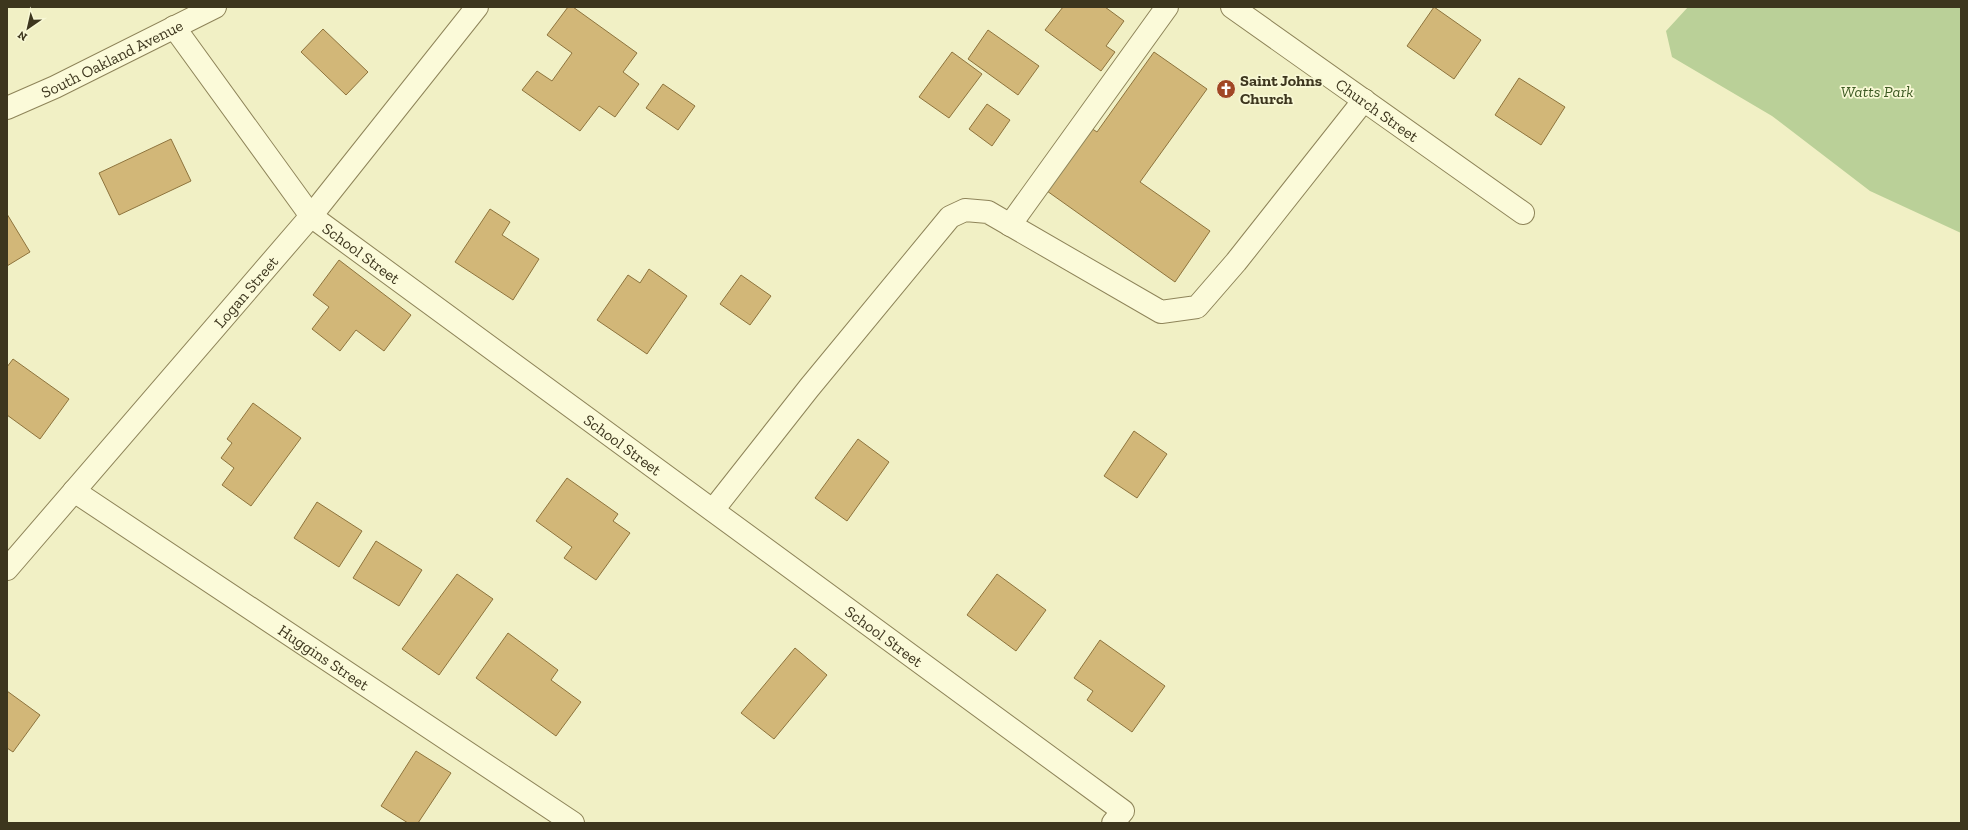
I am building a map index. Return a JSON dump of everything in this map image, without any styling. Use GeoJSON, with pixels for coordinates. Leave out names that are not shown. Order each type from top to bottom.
{"type":"FeatureCollection","features":[{"type":"Feature","properties":{"kind":"street","name":"South Oakland Avenue"},"geometry":{"type":"LineString","coordinates":[[7,108],[55,87],[215,7]]}},
{"type":"Feature","properties":{"kind":"street","name":"Logan Street"},"geometry":{"type":"LineString","coordinates":[[7,569],[311,216],[477,7]]}},
{"type":"Feature","properties":{"kind":"street"},"geometry":{"type":"LineString","coordinates":[[1010,225],[1167,7]]}},
{"type":"Feature","properties":{"kind":"street","name":"Church Street"},"geometry":{"type":"LineString","coordinates":[[1232,7],[1523,213]]}},
{"type":"Feature","properties":{"kind":"street","name":"School Street"},"geometry":{"type":"LineString","coordinates":[[174,27],[311,216],[712,510],[1118,817]]}},
{"type":"Feature","properties":{"kind":"street"},"geometry":{"type":"LineString","coordinates":[[712,510],[809,388],[950,216],[965,210],[988,212],[1162,312],[1197,307],[1236,262],[1364,100]]}},
{"type":"Feature","properties":{"kind":"street","name":"Huggins Street"},"geometry":{"type":"LineString","coordinates":[[74,491],[573,823]]}},
{"type":"Feature","properties":{"kind":"green space","name":"Watts Park"},"geometry":{"type":"Polygon","coordinates":[[[1688,7],[1961,7],[1961,233],[1870,191],[1772,116],[1672,57],[1666,31],[1688,7]]]}},
{"type":"Feature","properties":{"kind":"building"},"geometry":{"type":"Polygon","coordinates":[[[568,7],[573,7],[637,53],[623,72],[639,84],[615,117],[599,106],[580,131],[522,90],[537,71],[552,81],[572,53],[547,35],[568,7]]]}},
{"type":"Feature","properties":{"kind":"building"},"geometry":{"type":"Polygon","coordinates":[[[1063,7],[1105,7],[1124,21],[1106,46],[1115,52],[1101,71],[1045,30],[1063,7]]]}},
{"type":"Feature","properties":{"kind":"building"},"geometry":{"type":"Polygon","coordinates":[[[1434,7],[1481,40],[1454,79],[1407,46],[1434,7]]]}},
{"type":"Feature","properties":{"kind":"building"},"geometry":{"type":"Polygon","coordinates":[[[323,29],[368,72],[346,95],[301,52],[323,29]]]}},
{"type":"Feature","properties":{"kind":"building"},"geometry":{"type":"Polygon","coordinates":[[[988,30],[1039,66],[1018,95],[968,59],[988,30]]]}},
{"type":"Feature","properties":{"kind":"building"},"geometry":{"type":"Polygon","coordinates":[[[952,52],[982,74],[949,118],[919,97],[952,52]]]}},
{"type":"Feature","properties":{"kind":"building"},"geometry":{"type":"Polygon","coordinates":[[[1154,52],[1207,89],[1140,182],[1210,231],[1175,282],[1047,191],[1091,128],[1097,132],[1154,52]]]}},
{"type":"Feature","properties":{"kind":"building"},"geometry":{"type":"Polygon","coordinates":[[[1519,78],[1565,107],[1541,145],[1495,115],[1519,78]]]}},
{"type":"Feature","properties":{"kind":"building"},"geometry":{"type":"Polygon","coordinates":[[[663,84],[695,106],[678,130],[646,108],[663,84]]]}},
{"type":"Feature","properties":{"kind":"building"},"geometry":{"type":"Polygon","coordinates":[[[987,104],[1010,120],[992,146],[969,129],[987,104]]]}},
{"type":"Feature","properties":{"kind":"building"},"geometry":{"type":"Polygon","coordinates":[[[171,139],[191,181],[119,215],[99,173],[171,139]]]}},
{"type":"Feature","properties":{"kind":"building"},"geometry":{"type":"Polygon","coordinates":[[[490,209],[510,222],[502,235],[539,259],[513,300],[455,262],[490,209]]]}},
{"type":"Feature","properties":{"kind":"building"},"geometry":{"type":"Polygon","coordinates":[[[7,214],[30,252],[7,266],[7,214]]]}},
{"type":"Feature","properties":{"kind":"building"},"geometry":{"type":"Polygon","coordinates":[[[339,260],[411,315],[384,351],[356,330],[340,351],[312,329],[329,307],[313,295],[339,260]]]}},
{"type":"Feature","properties":{"kind":"building"},"geometry":{"type":"Polygon","coordinates":[[[649,269],[687,296],[647,354],[597,320],[628,275],[640,283],[649,269]]]}},
{"type":"Feature","properties":{"kind":"building"},"geometry":{"type":"Polygon","coordinates":[[[741,275],[771,296],[750,325],[720,304],[741,275]]]}},
{"type":"Feature","properties":{"kind":"building"},"geometry":{"type":"Polygon","coordinates":[[[13,359],[69,399],[40,439],[7,415],[7,367],[13,359]]]}},
{"type":"Feature","properties":{"kind":"building"},"geometry":{"type":"Polygon","coordinates":[[[253,403],[301,438],[251,506],[222,485],[234,468],[221,458],[232,443],[227,439],[253,403]]]}},
{"type":"Feature","properties":{"kind":"building"},"geometry":{"type":"Polygon","coordinates":[[[1134,431],[1167,454],[1137,498],[1104,476],[1134,431]]]}},
{"type":"Feature","properties":{"kind":"building"},"geometry":{"type":"Polygon","coordinates":[[[858,439],[889,462],[847,521],[815,498],[858,439]]]}},
{"type":"Feature","properties":{"kind":"building"},"geometry":{"type":"Polygon","coordinates":[[[567,478],[618,514],[613,521],[630,533],[596,580],[564,558],[572,547],[536,521],[567,478]]]}},
{"type":"Feature","properties":{"kind":"building"},"geometry":{"type":"Polygon","coordinates":[[[317,502],[362,531],[339,567],[294,538],[317,502]]]}},
{"type":"Feature","properties":{"kind":"building"},"geometry":{"type":"Polygon","coordinates":[[[376,541],[422,570],[399,606],[353,578],[376,541]]]}},
{"type":"Feature","properties":{"kind":"building"},"geometry":{"type":"Polygon","coordinates":[[[457,574],[493,599],[439,675],[402,649],[457,574]]]}},
{"type":"Feature","properties":{"kind":"building"},"geometry":{"type":"Polygon","coordinates":[[[997,574],[1046,610],[1016,651],[967,615],[997,574]]]}},
{"type":"Feature","properties":{"kind":"building"},"geometry":{"type":"Polygon","coordinates":[[[508,633],[558,670],[551,680],[581,702],[556,736],[476,678],[508,633]]]}},
{"type":"Feature","properties":{"kind":"building"},"geometry":{"type":"Polygon","coordinates":[[[1100,640],[1165,686],[1132,732],[1087,700],[1093,691],[1074,678],[1100,640]]]}},
{"type":"Feature","properties":{"kind":"building"},"geometry":{"type":"Polygon","coordinates":[[[795,648],[827,675],[774,739],[741,713],[795,648]]]}},
{"type":"Feature","properties":{"kind":"building"},"geometry":{"type":"Polygon","coordinates":[[[7,691],[40,715],[13,752],[7,748],[7,691]]]}},
{"type":"Feature","properties":{"kind":"building"},"geometry":{"type":"Polygon","coordinates":[[[416,751],[451,773],[418,823],[408,823],[381,806],[416,751]]]}},
{"type":"Feature","properties":{"kind":"place","name":"Saint Johns Church"},"geometry":{"type":"Point","coordinates":[1226,89]}}]}
